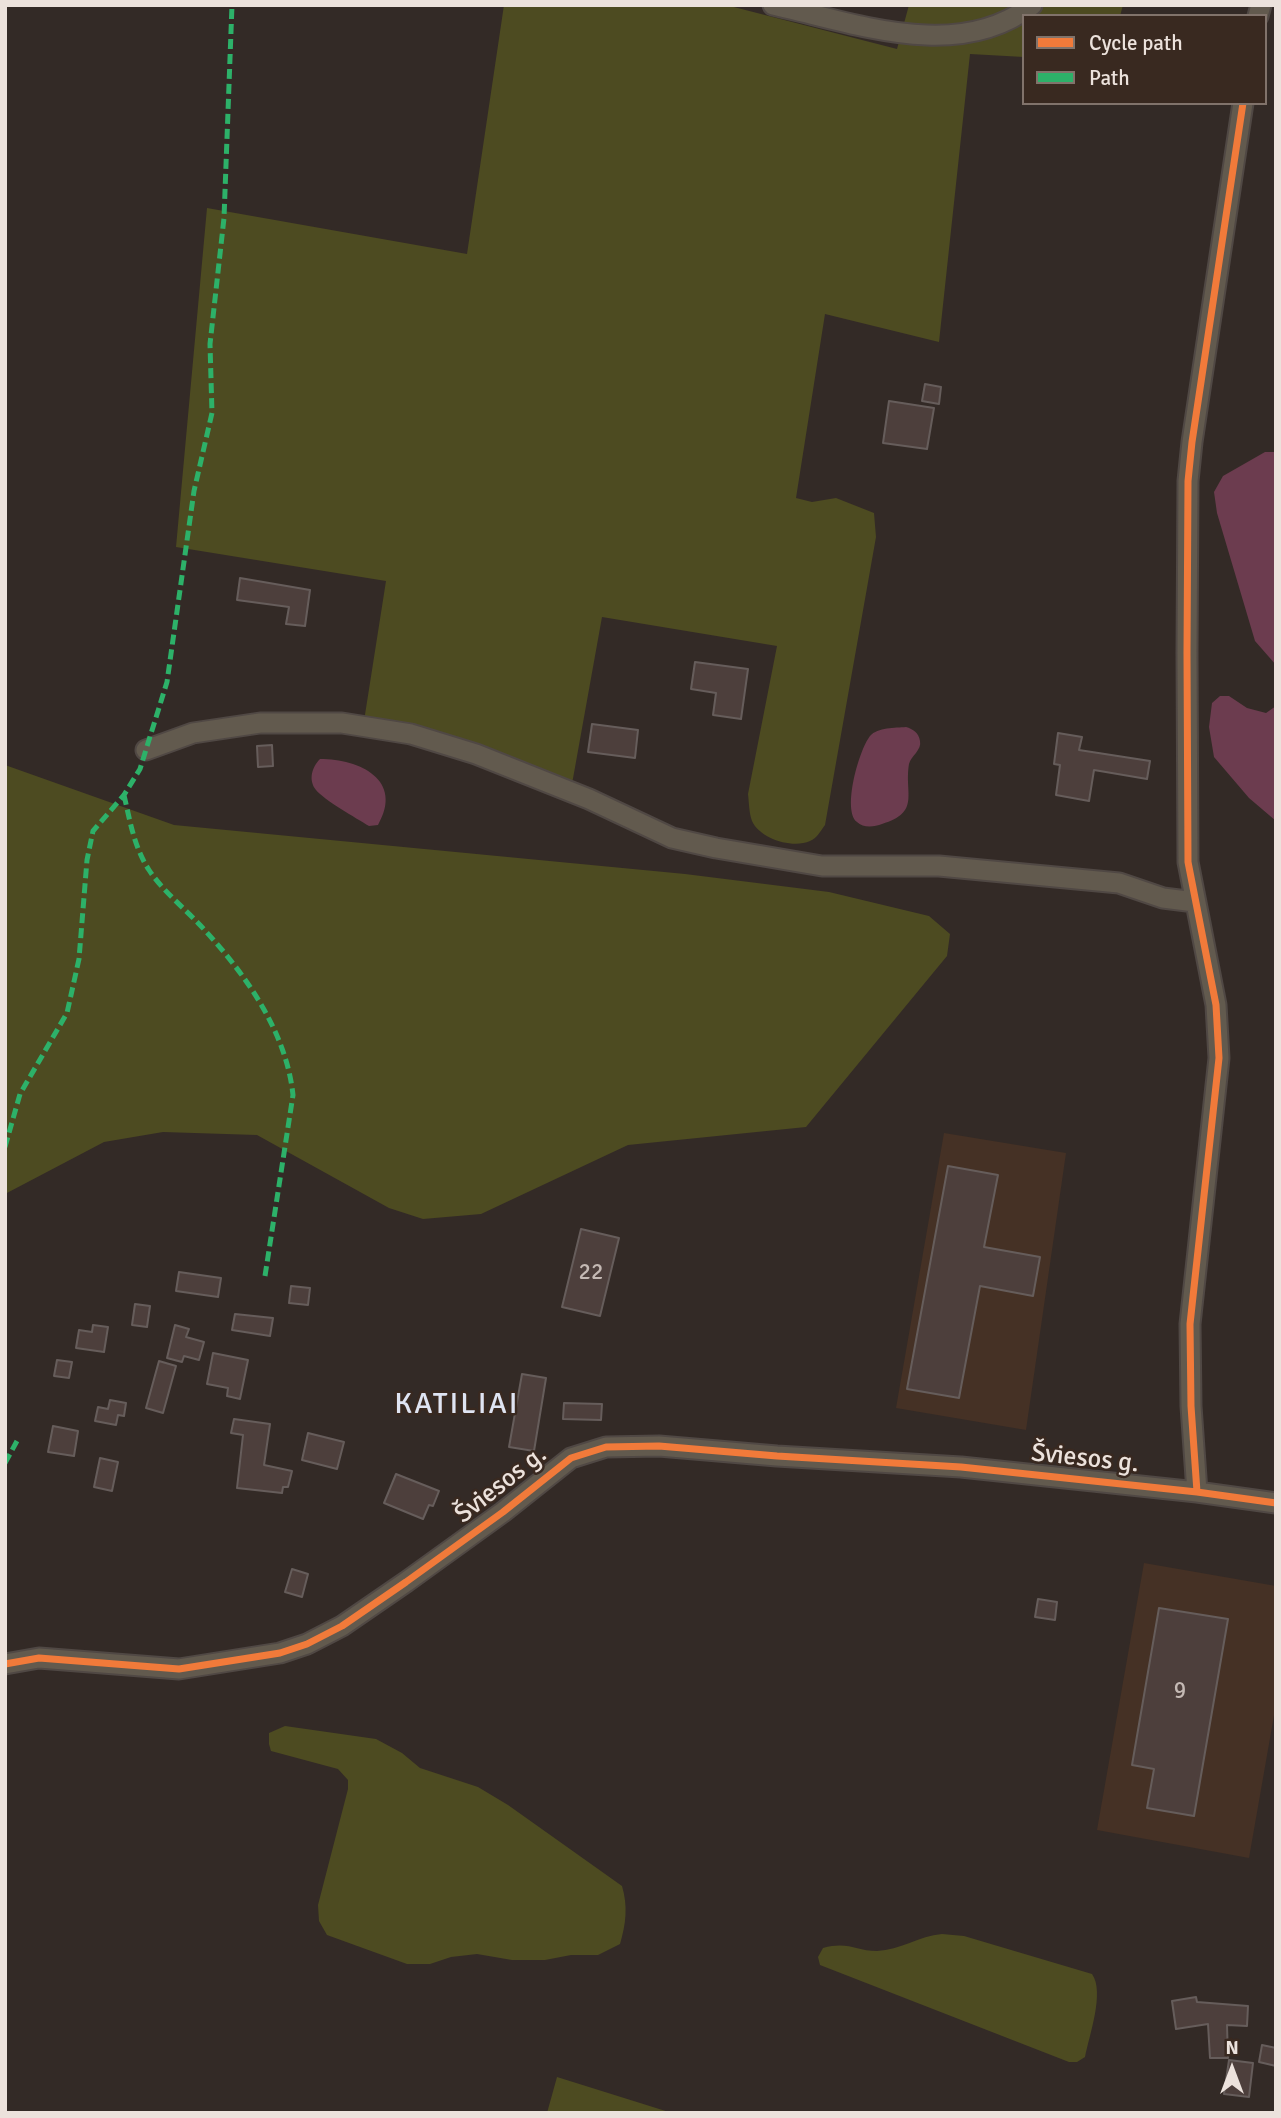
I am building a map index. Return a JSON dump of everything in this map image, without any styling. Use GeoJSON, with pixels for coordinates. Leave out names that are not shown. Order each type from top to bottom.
{"type":"FeatureCollection","features":[{"type":"Feature","properties":{"kind":"street"},"geometry":{"type":"LineString","coordinates":[[773,5],[894,32],[957,35],[985,30],[1013,20],[1032,5]]}},
{"type":"Feature","properties":{"kind":"street"},"geometry":{"type":"LineString","coordinates":[[1197,1492],[1191,1406],[1190,1324],[1219,1058],[1216,1005],[1188,862],[1188,481],[1243,105]]}},
{"type":"Feature","properties":{"kind":"street"},"geometry":{"type":"LineString","coordinates":[[146,750],[193,733],[260,723],[342,723],[411,734],[476,754],[589,799],[672,838],[716,848],[822,866],[939,866],[1119,884],[1163,898],[1195,902]]}},
{"type":"Feature","properties":{"kind":"street","name":"Šviesos g."},"geometry":{"type":"LineString","coordinates":[[5,1664],[39,1658],[179,1669],[280,1653],[307,1644],[342,1626],[406,1583],[571,1458],[606,1447],[659,1446],[777,1457],[961,1467],[1276,1503]]}},
{"type":"Feature","properties":{"kind":"shaded area"},"geometry":{"type":"Polygon","coordinates":[[[504,5],[726,5],[897,49],[909,5],[1123,5],[1121,14],[1022,14],[1022,57],[970,54],[939,342],[825,314],[796,498],[812,502],[836,498],[874,513],[876,537],[825,825],[810,841],[795,844],[778,841],[762,833],[750,815],[748,794],[777,646],[602,617],[572,784],[364,721],[386,581],[176,547],[207,208],[467,254],[504,5]]]}},
{"type":"Feature","properties":{"kind":"shaded area"},"geometry":{"type":"Polygon","coordinates":[[[1265,452],[1276,452],[1276,665],[1255,641],[1217,513],[1214,492],[1223,476],[1265,452]]]}},
{"type":"Feature","properties":{"kind":"shaded area"},"geometry":{"type":"Polygon","coordinates":[[[1220,696],[1229,696],[1247,708],[1266,713],[1276,706],[1276,821],[1249,798],[1214,757],[1209,727],[1212,703],[1220,696]]]}},
{"type":"Feature","properties":{"kind":"shaded area"},"geometry":{"type":"Polygon","coordinates":[[[906,727],[917,734],[920,744],[909,764],[906,808],[894,819],[876,826],[862,825],[853,815],[851,805],[857,766],[866,743],[877,731],[906,727]]]}},
{"type":"Feature","properties":{"kind":"shaded area"},"geometry":{"type":"Polygon","coordinates":[[[320,759],[350,763],[363,768],[382,784],[386,796],[385,809],[378,825],[369,826],[316,790],[312,774],[320,759]]]}},
{"type":"Feature","properties":{"kind":"shaded area"},"geometry":{"type":"Polygon","coordinates":[[[5,765],[174,825],[685,874],[829,892],[929,916],[950,934],[947,956],[806,1127],[628,1145],[481,1214],[423,1219],[389,1208],[257,1135],[163,1132],[104,1142],[5,1194],[5,765]]]}},
{"type":"Feature","properties":{"kind":"shaded area"},"geometry":{"type":"Polygon","coordinates":[[[944,1133],[1066,1153],[1026,1430],[896,1408],[944,1133]]]}},
{"type":"Feature","properties":{"kind":"shaded area"},"geometry":{"type":"Polygon","coordinates":[[[1144,1563],[1276,1586],[1276,1704],[1249,1858],[1097,1830],[1144,1563]]]}},
{"type":"Feature","properties":{"kind":"shaded area"},"geometry":{"type":"Polygon","coordinates":[[[285,1726],[376,1739],[402,1753],[420,1768],[478,1787],[508,1805],[622,1886],[625,1915],[620,1944],[598,1955],[571,1955],[545,1960],[512,1960],[477,1954],[451,1957],[430,1964],[407,1964],[327,1935],[319,1921],[318,1905],[348,1789],[348,1780],[338,1769],[271,1751],[269,1733],[285,1726]]]}},
{"type":"Feature","properties":{"kind":"shaded area"},"geometry":{"type":"Polygon","coordinates":[[[942,1934],[964,1936],[1092,1974],[1096,1982],[1097,2003],[1085,2057],[1077,2062],[1069,2062],[820,1965],[818,1957],[823,1948],[832,1946],[877,1951],[942,1934]]]}},
{"type":"Feature","properties":{"kind":"shaded area"},"geometry":{"type":"Polygon","coordinates":[[[557,2077],[672,2113],[547,2113],[557,2077]]]}},
{"type":"Feature","properties":{"kind":"building"},"geometry":{"type":"Polygon","coordinates":[[[925,384],[941,387],[939,404],[922,401],[925,384]]]}},
{"type":"Feature","properties":{"kind":"building"},"geometry":{"type":"Polygon","coordinates":[[[889,401],[934,408],[927,449],[883,443],[889,401]]]}},
{"type":"Feature","properties":{"kind":"building"},"geometry":{"type":"Polygon","coordinates":[[[240,578],[310,590],[305,626],[286,624],[289,607],[237,600],[240,578]]]}},
{"type":"Feature","properties":{"kind":"building"},"geometry":{"type":"Polygon","coordinates":[[[695,662],[748,669],[741,719],[713,715],[716,693],[691,689],[695,662]]]}},
{"type":"Feature","properties":{"kind":"building"},"geometry":{"type":"Polygon","coordinates":[[[592,724],[638,730],[635,758],[588,752],[592,724]]]}},
{"type":"Feature","properties":{"kind":"building"},"geometry":{"type":"Polygon","coordinates":[[[1058,733],[1082,737],[1079,750],[1150,761],[1147,779],[1094,770],[1089,801],[1056,795],[1060,765],[1054,764],[1058,733]]]}},
{"type":"Feature","properties":{"kind":"building"},"geometry":{"type":"Polygon","coordinates":[[[272,745],[273,766],[258,767],[257,746],[272,745]]]}},
{"type":"Feature","properties":{"kind":"building"},"geometry":{"type":"Polygon","coordinates":[[[948,1166],[998,1175],[984,1247],[1040,1257],[1033,1296],[980,1286],[959,1398],[907,1389],[948,1166]]]}},
{"type":"Feature","properties":{"kind":"building"},"geometry":{"type":"Polygon","coordinates":[[[581,1229],[619,1238],[600,1316],[562,1307],[581,1229]]]}},
{"type":"Feature","properties":{"kind":"building"},"geometry":{"type":"Polygon","coordinates":[[[179,1272],[221,1278],[218,1297],[176,1291],[179,1272]]]}},
{"type":"Feature","properties":{"kind":"building"},"geometry":{"type":"Polygon","coordinates":[[[291,1286],[310,1288],[308,1305],[289,1303],[291,1286]]]}},
{"type":"Feature","properties":{"kind":"building"},"geometry":{"type":"Polygon","coordinates":[[[135,1304],[150,1306],[147,1327],[132,1325],[135,1304]]]}},
{"type":"Feature","properties":{"kind":"building"},"geometry":{"type":"Polygon","coordinates":[[[235,1314],[273,1318],[270,1336],[232,1330],[235,1314]]]}},
{"type":"Feature","properties":{"kind":"building"},"geometry":{"type":"Polygon","coordinates":[[[93,1325],[108,1327],[104,1352],[76,1348],[79,1330],[92,1332],[93,1325]]]}},
{"type":"Feature","properties":{"kind":"building"},"geometry":{"type":"Polygon","coordinates":[[[175,1325],[189,1329],[186,1337],[204,1342],[199,1360],[184,1356],[182,1362],[167,1358],[175,1325]]]}},
{"type":"Feature","properties":{"kind":"building"},"geometry":{"type":"Polygon","coordinates":[[[213,1353],[248,1360],[240,1399],[227,1396],[228,1388],[207,1384],[213,1353]]]}},
{"type":"Feature","properties":{"kind":"building"},"geometry":{"type":"Polygon","coordinates":[[[57,1360],[72,1362],[69,1378],[54,1376],[57,1360]]]}},
{"type":"Feature","properties":{"kind":"building"},"geometry":{"type":"Polygon","coordinates":[[[159,1361],[176,1366],[163,1413],[146,1408],[159,1361]]]}},
{"type":"Feature","properties":{"kind":"building"},"geometry":{"type":"Polygon","coordinates":[[[522,1374],[546,1378],[534,1451],[509,1447],[522,1374]]]}},
{"type":"Feature","properties":{"kind":"building"},"geometry":{"type":"Polygon","coordinates":[[[110,1400],[126,1403],[124,1416],[118,1415],[116,1425],[95,1421],[98,1407],[108,1409],[110,1400]]]}},
{"type":"Feature","properties":{"kind":"building"},"geometry":{"type":"Polygon","coordinates":[[[564,1403],[602,1404],[601,1420],[563,1419],[564,1403]]]}},
{"type":"Feature","properties":{"kind":"building"},"geometry":{"type":"Polygon","coordinates":[[[234,1419],[270,1424],[264,1465],[292,1471],[288,1487],[283,1487],[282,1493],[237,1488],[243,1435],[231,1433],[234,1419]]]}},
{"type":"Feature","properties":{"kind":"building"},"geometry":{"type":"Polygon","coordinates":[[[53,1426],[78,1431],[74,1456],[48,1452],[53,1426]]]}},
{"type":"Feature","properties":{"kind":"building"},"geometry":{"type":"Polygon","coordinates":[[[308,1433],[344,1442],[337,1469],[302,1460],[308,1433]]]}},
{"type":"Feature","properties":{"kind":"building"},"geometry":{"type":"Polygon","coordinates":[[[100,1458],[118,1462],[112,1491],[94,1487],[100,1458]]]}},
{"type":"Feature","properties":{"kind":"building"},"geometry":{"type":"Polygon","coordinates":[[[396,1474],[439,1491],[433,1506],[429,1505],[423,1519],[384,1503],[396,1474]]]}},
{"type":"Feature","properties":{"kind":"building"},"geometry":{"type":"Polygon","coordinates":[[[292,1569],[308,1574],[302,1597],[285,1592],[292,1569]]]}},
{"type":"Feature","properties":{"kind":"building"},"geometry":{"type":"Polygon","coordinates":[[[1038,1599],[1057,1602],[1055,1620],[1035,1617],[1038,1599]]]}},
{"type":"Feature","properties":{"kind":"building"},"geometry":{"type":"Polygon","coordinates":[[[1159,1608],[1228,1619],[1194,1816],[1147,1808],[1154,1769],[1132,1765],[1159,1608]]]}},
{"type":"Feature","properties":{"kind":"building"},"geometry":{"type":"Polygon","coordinates":[[[1196,1997],[1197,2002],[1248,2006],[1247,2026],[1227,2025],[1228,2058],[1210,2058],[1208,2024],[1176,2029],[1172,2001],[1196,1997]]]}},
{"type":"Feature","properties":{"kind":"building"},"geometry":{"type":"Polygon","coordinates":[[[1262,2045],[1276,2048],[1276,2066],[1259,2062],[1262,2045]]]}},
{"type":"Feature","properties":{"kind":"building"},"geometry":{"type":"Polygon","coordinates":[[[1229,2060],[1253,2063],[1249,2097],[1224,2094],[1229,2060]]]}},
{"type":"Feature","properties":{"kind":"marked path"},"geometry":{"type":"LineString","coordinates":[[5,1147],[20,1094],[67,1013],[79,959],[87,860],[93,831],[124,795],[140,769],[167,682],[194,491],[212,413],[210,344],[224,218],[232,5]]}},
{"type":"Feature","properties":{"kind":"marked path"},"geometry":{"type":"LineString","coordinates":[[124,795],[136,843],[149,870],[216,943],[247,982],[272,1025],[289,1071],[293,1095],[265,1276]]}},
{"type":"Feature","properties":{"kind":"marked path"},"geometry":{"type":"LineString","coordinates":[[5,1463],[17,1441]]}},
{"type":"Feature","properties":{"kind":"cycle path"},"geometry":{"type":"LineString","coordinates":[[1197,1492],[1191,1406],[1190,1324],[1219,1058],[1216,1005],[1188,862],[1188,481],[1243,105]]}},
{"type":"Feature","properties":{"kind":"cycle path"},"geometry":{"type":"LineString","coordinates":[[5,1664],[39,1658],[179,1669],[280,1653],[307,1644],[342,1626],[406,1582],[503,1512],[571,1458],[606,1447],[659,1446],[961,1467],[1276,1503]]}},
{"type":"Feature","properties":{"kind":"district","name":"KATILIAI"},"geometry":{"type":"Point","coordinates":[457,1405]}}]}
